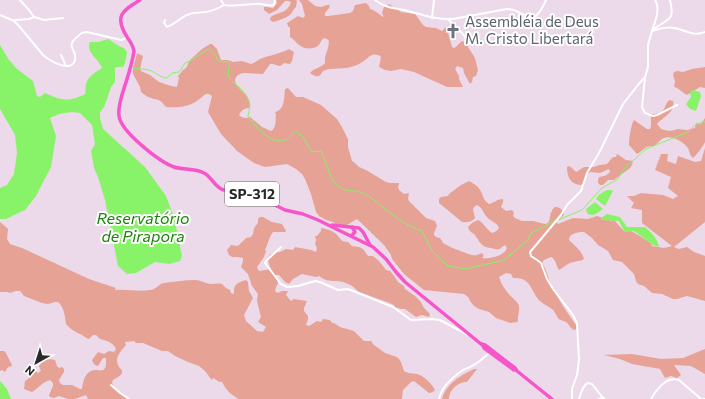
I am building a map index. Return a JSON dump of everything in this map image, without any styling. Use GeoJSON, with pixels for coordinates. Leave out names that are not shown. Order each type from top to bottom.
{"type":"FeatureCollection","features":[{"type":"Feature","properties":{"kind":"main road","name":"SP-312"},"geometry":{"type":"LineString","coordinates":[[138,1],[127,9],[120,19],[121,27],[134,48],[119,116],[121,123],[134,138],[169,165],[204,173],[223,190],[248,192],[285,210],[310,217],[328,225],[377,250],[405,282],[484,348],[491,351],[510,368],[517,371],[552,399]]}},
{"type":"Feature","properties":{"kind":"main road"},"geometry":{"type":"LineString","coordinates":[[328,225],[352,227],[361,230],[370,246]]}},
{"type":"Feature","properties":{"kind":"main road"},"geometry":{"type":"LineString","coordinates":[[351,236],[355,232],[352,227]]}},
{"type":"Feature","properties":{"kind":"street"},"geometry":{"type":"LineString","coordinates":[[20,0],[34,17]]}},
{"type":"Feature","properties":{"kind":"street"},"geometry":{"type":"LineString","coordinates":[[221,0],[224,5]]}},
{"type":"Feature","properties":{"kind":"street"},"geometry":{"type":"LineString","coordinates":[[165,20],[164,23],[167,27],[171,26],[183,16],[194,12],[207,12],[224,5],[233,6],[256,4],[273,6],[275,0]]}},
{"type":"Feature","properties":{"kind":"street"},"geometry":{"type":"LineString","coordinates":[[375,0],[385,6],[432,18],[448,19],[507,9],[512,9],[526,17],[530,17],[539,13],[546,0]]}},
{"type":"Feature","properties":{"kind":"street"},"geometry":{"type":"LineString","coordinates":[[432,18],[434,0]]}},
{"type":"Feature","properties":{"kind":"street"},"geometry":{"type":"LineString","coordinates":[[655,0],[658,9],[648,45],[648,67],[645,77],[642,106],[646,113],[653,116],[677,105]]}},
{"type":"Feature","properties":{"kind":"street"},"geometry":{"type":"LineString","coordinates":[[652,31],[671,18],[672,13],[670,0]]}},
{"type":"Feature","properties":{"kind":"street"},"geometry":{"type":"LineString","coordinates":[[0,15],[14,21],[43,55],[66,66],[70,66],[74,62],[75,58],[72,43],[73,40],[82,33],[87,32],[121,40],[127,37]]}},
{"type":"Feature","properties":{"kind":"street"},"geometry":{"type":"LineString","coordinates":[[14,21],[34,17],[48,20],[63,18]]}},
{"type":"Feature","properties":{"kind":"street"},"geometry":{"type":"LineString","coordinates":[[448,19],[468,41]]}},
{"type":"Feature","properties":{"kind":"street"},"geometry":{"type":"LineString","coordinates":[[652,31],[668,27],[695,34],[705,32]]}},
{"type":"Feature","properties":{"kind":"street"},"geometry":{"type":"LineString","coordinates":[[61,55],[66,66]]}},
{"type":"Feature","properties":{"kind":"street"},"geometry":{"type":"LineString","coordinates":[[572,399],[572,390],[580,360],[577,323],[573,315],[550,284],[541,263],[531,256],[530,252],[561,215],[567,204],[583,189],[585,176],[599,154],[623,104],[645,77]]}},
{"type":"Feature","properties":{"kind":"street"},"geometry":{"type":"LineString","coordinates":[[281,247],[265,263],[281,284],[287,287],[298,286],[315,281],[320,282],[338,290],[348,290],[397,309],[411,320],[440,320],[470,335]]}},
{"type":"Feature","properties":{"kind":"street"},"geometry":{"type":"LineString","coordinates":[[439,399],[443,388],[457,375],[481,360],[491,351]]}},
{"type":"Feature","properties":{"kind":"street"},"geometry":{"type":"LineString","coordinates":[[651,399],[664,383],[669,380],[677,379],[703,399]]}},
{"type":"Feature","properties":{"kind":"street"},"geometry":{"type":"LineString","coordinates":[[579,399],[583,388],[588,382],[592,384],[605,399]]}},
{"type":"Feature","properties":{"kind":"street"},"geometry":{"type":"LineString","coordinates":[[111,385],[129,399]]}},
{"type":"Feature","properties":{"kind":"street"},"geometry":{"type":"LineString","coordinates":[[599,399],[605,399]]}},
{"type":"Feature","properties":{"kind":"shaded area"},"geometry":{"type":"Polygon","coordinates":[[[276,0],[297,1],[296,7],[290,15],[274,22],[271,21],[270,18],[287,9],[291,2],[285,1],[277,10],[269,14],[264,10],[264,7],[273,8],[277,3],[276,0]]]}},
{"type":"Feature","properties":{"kind":"shaded area"},"geometry":{"type":"Polygon","coordinates":[[[299,0],[308,0],[315,6],[321,7],[330,5],[325,13],[325,16],[350,13],[353,11],[355,5],[366,3],[370,9],[384,17],[382,13],[384,7],[389,4],[401,12],[415,14],[426,27],[436,28],[442,31],[448,26],[448,33],[452,47],[454,48],[462,41],[467,43],[475,58],[478,70],[476,76],[473,77],[470,84],[463,68],[457,66],[455,69],[463,87],[447,87],[414,72],[401,69],[391,71],[385,70],[379,67],[381,57],[378,55],[373,55],[355,66],[326,70],[319,76],[314,76],[310,73],[325,63],[329,41],[324,38],[318,46],[314,48],[304,48],[290,37],[290,28],[287,23],[298,16],[303,18],[305,16],[302,4],[299,0]]]}},
{"type":"Feature","properties":{"kind":"shaded area"},"geometry":{"type":"Polygon","coordinates":[[[210,44],[217,49],[221,60],[233,62],[242,61],[251,64],[260,59],[289,49],[294,52],[290,64],[284,63],[279,66],[270,64],[263,74],[243,73],[236,77],[236,84],[248,98],[250,104],[249,108],[243,110],[239,115],[244,118],[250,117],[262,127],[271,131],[275,126],[275,112],[281,109],[285,89],[288,88],[296,97],[303,97],[321,105],[337,119],[342,127],[348,139],[348,147],[352,161],[359,167],[386,182],[399,183],[399,190],[404,194],[409,193],[409,201],[426,218],[435,221],[437,226],[434,235],[440,238],[443,243],[471,255],[482,253],[484,256],[482,258],[499,256],[507,248],[505,245],[500,249],[485,246],[468,227],[478,220],[492,233],[499,228],[498,226],[485,215],[481,208],[477,205],[473,210],[475,218],[468,222],[462,222],[439,203],[439,199],[441,197],[448,196],[461,185],[469,181],[478,187],[484,199],[489,204],[503,199],[501,207],[506,211],[512,210],[514,213],[513,216],[522,221],[533,221],[545,224],[548,223],[552,210],[557,207],[561,209],[564,214],[556,222],[558,224],[573,218],[588,219],[597,216],[612,221],[614,220],[624,231],[633,232],[651,243],[652,246],[664,248],[672,246],[642,223],[642,210],[631,208],[634,203],[627,196],[634,196],[641,193],[663,195],[673,199],[678,196],[668,188],[671,177],[655,170],[661,154],[668,154],[667,161],[676,164],[678,156],[695,162],[701,161],[705,148],[705,222],[674,247],[679,249],[687,247],[694,252],[705,256],[705,301],[687,296],[673,299],[662,294],[652,293],[644,286],[638,284],[634,274],[622,262],[613,260],[608,251],[598,245],[584,232],[572,234],[569,240],[580,251],[584,259],[570,263],[559,270],[554,259],[551,257],[544,260],[542,263],[555,292],[576,325],[577,328],[575,330],[572,329],[566,322],[559,319],[553,310],[540,301],[527,282],[519,278],[513,278],[511,274],[506,273],[499,277],[504,288],[519,306],[518,322],[510,323],[496,318],[489,312],[474,306],[469,298],[464,294],[424,290],[404,274],[392,259],[384,245],[357,219],[347,225],[339,227],[333,222],[319,216],[316,212],[305,179],[296,169],[287,164],[265,167],[254,163],[237,151],[221,134],[208,112],[212,96],[206,94],[191,104],[178,107],[166,107],[160,101],[148,97],[141,92],[133,74],[137,53],[143,56],[140,69],[141,71],[150,75],[159,82],[177,87],[178,76],[186,68],[190,60],[210,44]]]}},
{"type":"Feature","properties":{"kind":"shaded area"},"geometry":{"type":"Polygon","coordinates":[[[705,67],[705,88],[700,87],[687,95],[678,88],[674,87],[674,72],[683,72],[705,67]]]}},
{"type":"Feature","properties":{"kind":"shaded area"},"geometry":{"type":"Polygon","coordinates":[[[669,100],[673,101],[673,108],[657,124],[661,129],[669,131],[695,128],[696,123],[701,124],[705,118],[705,142],[693,158],[688,148],[683,143],[676,139],[667,137],[661,139],[654,146],[650,146],[637,154],[629,145],[631,128],[634,120],[647,129],[650,129],[651,114],[656,114],[664,110],[669,100]]]}},
{"type":"Feature","properties":{"kind":"shaded area"},"geometry":{"type":"Polygon","coordinates":[[[617,154],[626,160],[633,161],[630,168],[614,180],[608,180],[603,185],[598,183],[599,177],[608,174],[610,172],[609,169],[600,173],[588,173],[583,184],[580,185],[571,181],[567,167],[569,166],[576,172],[584,167],[594,167],[607,164],[613,157],[616,157],[617,154]]]}},
{"type":"Feature","properties":{"kind":"shaded area"},"geometry":{"type":"Polygon","coordinates":[[[260,217],[282,224],[286,231],[273,232],[265,250],[264,257],[257,267],[259,271],[271,269],[268,262],[270,255],[286,249],[293,250],[295,247],[316,252],[317,248],[315,244],[315,236],[317,236],[321,231],[321,228],[333,232],[352,246],[363,249],[368,256],[373,256],[386,270],[390,271],[405,289],[421,302],[430,314],[429,317],[422,315],[416,317],[405,309],[395,307],[390,303],[358,291],[351,285],[340,281],[329,281],[319,276],[316,277],[302,274],[293,279],[289,284],[279,275],[275,275],[278,283],[275,290],[276,292],[288,291],[286,295],[291,301],[294,299],[307,301],[304,308],[304,311],[308,316],[306,325],[309,326],[317,321],[321,322],[323,319],[330,320],[332,323],[340,327],[354,331],[364,341],[371,341],[385,353],[397,357],[401,362],[404,371],[420,375],[425,378],[434,388],[435,390],[433,392],[429,393],[414,381],[403,390],[402,399],[239,399],[229,392],[222,382],[213,378],[212,380],[199,366],[175,356],[168,351],[162,351],[143,343],[136,343],[134,341],[125,342],[126,345],[119,354],[117,360],[119,367],[122,370],[122,374],[113,380],[112,383],[115,389],[128,399],[88,399],[86,395],[75,399],[68,399],[59,396],[54,398],[50,397],[49,395],[53,386],[53,383],[50,380],[32,392],[24,389],[25,381],[35,371],[38,373],[41,371],[39,366],[44,361],[50,359],[55,360],[59,368],[62,367],[64,369],[64,372],[59,380],[60,383],[63,385],[72,385],[82,389],[84,379],[87,374],[93,370],[102,370],[105,368],[106,358],[103,358],[98,366],[92,360],[98,352],[104,354],[109,351],[114,352],[116,349],[112,343],[100,339],[96,335],[93,335],[89,339],[71,329],[66,324],[63,309],[58,302],[48,304],[42,303],[24,296],[20,291],[10,293],[0,292],[0,222],[8,229],[7,239],[10,244],[22,248],[89,279],[116,288],[116,290],[146,291],[152,290],[164,283],[199,280],[210,284],[222,284],[233,294],[234,287],[246,280],[253,298],[244,315],[246,321],[257,331],[263,332],[266,327],[258,322],[261,317],[257,301],[258,294],[252,286],[248,274],[241,267],[243,258],[232,257],[229,255],[227,250],[231,245],[237,246],[246,238],[251,237],[260,217]]]}},
{"type":"Feature","properties":{"kind":"shaded area"},"geometry":{"type":"Polygon","coordinates":[[[705,349],[705,374],[691,366],[674,365],[681,375],[677,378],[671,376],[665,378],[660,369],[632,364],[604,355],[632,354],[661,359],[683,358],[705,349]]]}},
{"type":"Feature","properties":{"kind":"shaded area"},"geometry":{"type":"Polygon","coordinates":[[[0,351],[4,351],[6,353],[12,365],[8,367],[5,372],[2,370],[0,371],[0,351]]]}},
{"type":"Feature","properties":{"kind":"shaded area"},"geometry":{"type":"Polygon","coordinates":[[[474,369],[477,369],[467,382],[458,384],[452,390],[449,399],[442,399],[450,384],[474,369]]]}},
{"type":"Feature","properties":{"kind":"water","name":"Reservatório de Pirapora"},"geometry":{"type":"Polygon","coordinates":[[[108,39],[124,48],[127,52],[123,67],[115,68],[115,82],[111,87],[104,107],[100,112],[103,129],[145,167],[166,196],[174,217],[182,256],[180,261],[169,264],[155,262],[136,273],[127,274],[118,266],[105,200],[94,168],[91,151],[95,144],[92,125],[80,113],[72,112],[59,114],[50,118],[56,136],[51,167],[36,196],[25,210],[6,219],[0,219],[0,188],[7,185],[14,174],[17,153],[15,135],[0,109],[0,45],[16,68],[33,81],[37,96],[40,97],[45,93],[65,100],[74,99],[85,94],[88,79],[92,74],[102,68],[89,49],[90,42],[98,42],[108,39]]]}},
{"type":"Feature","properties":{"kind":"water"},"geometry":{"type":"Polygon","coordinates":[[[692,90],[700,92],[701,96],[696,111],[690,109],[686,104],[691,97],[690,93],[692,90]]]}},
{"type":"Feature","properties":{"kind":"water"},"geometry":{"type":"Polygon","coordinates":[[[608,190],[613,191],[605,206],[596,199],[601,193],[608,190]]]}},
{"type":"Feature","properties":{"kind":"water"},"geometry":{"type":"Polygon","coordinates":[[[595,202],[603,209],[596,214],[591,215],[587,213],[586,209],[595,202]]]}},
{"type":"Feature","properties":{"kind":"water"},"geometry":{"type":"Polygon","coordinates":[[[607,214],[620,217],[627,227],[645,227],[654,236],[659,247],[653,245],[634,231],[625,232],[619,221],[601,220],[601,218],[607,214]]]}},
{"type":"Feature","properties":{"kind":"water"},"geometry":{"type":"Polygon","coordinates":[[[0,381],[7,389],[11,399],[0,399],[0,381]]]}},
{"type":"Feature","properties":{"kind":"waterway"},"geometry":{"type":"LineString","coordinates":[[133,68],[149,70],[167,78],[172,73],[179,72],[185,63],[208,49],[211,50],[219,61],[229,62],[229,78],[247,96],[250,105],[248,117],[262,132],[276,141],[286,140],[294,132],[299,133],[304,138],[311,151],[321,151],[332,180],[338,186],[342,189],[360,192],[371,197],[400,220],[422,231],[432,251],[448,266],[466,269],[504,260],[528,240],[531,233],[555,221]]}},
{"type":"Feature","properties":{"kind":"waterway"},"geometry":{"type":"LineString","coordinates":[[558,220],[582,210],[602,188],[618,179],[624,169],[646,149],[688,132],[694,126],[705,122]]}},
{"type":"Feature","properties":{"kind":"place","name":"Assembléia de Deus M. Cristo Libertará"},"geometry":{"type":"Point","coordinates":[453,31]}}]}
